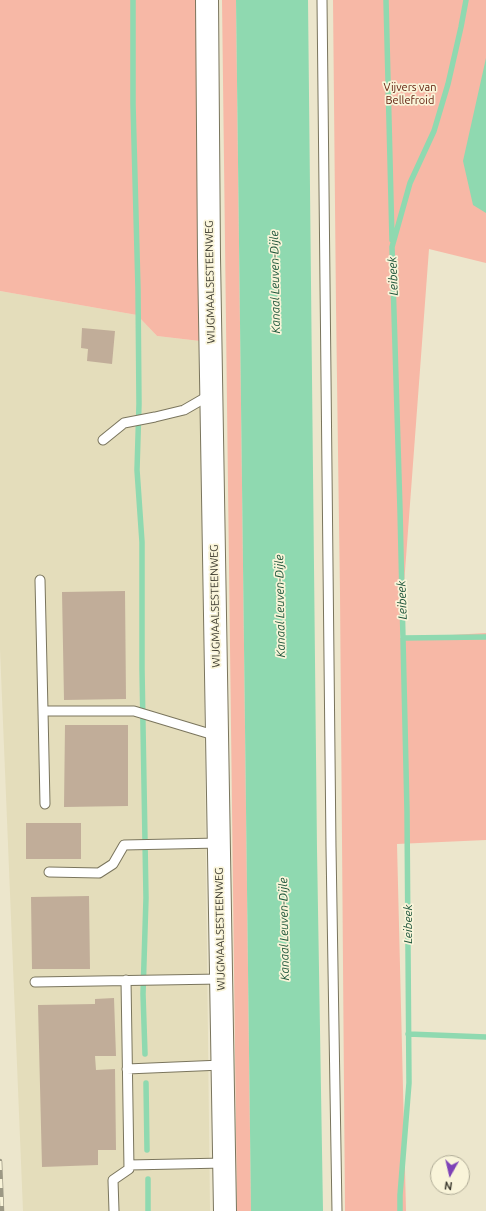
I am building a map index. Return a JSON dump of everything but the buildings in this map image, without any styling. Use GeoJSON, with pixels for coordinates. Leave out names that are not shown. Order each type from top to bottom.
{"type":"FeatureCollection","features":[{"type":"Feature","properties":{"kind":"street","name":"WIJGMAALSESTEENWEG"},"geometry":{"type":"LineString","coordinates":[[207,0],[211,394],[225,1211]]}},
{"type":"Feature","properties":{"kind":"lane"},"geometry":{"type":"LineString","coordinates":[[322,0],[331,847],[337,1211]]}},
{"type":"Feature","properties":{"kind":"lane"},"geometry":{"type":"LineString","coordinates":[[103,440],[124,423],[184,410],[211,394]]}},
{"type":"Feature","properties":{"kind":"lane"},"geometry":{"type":"LineString","coordinates":[[40,580],[45,804]]}},
{"type":"Feature","properties":{"kind":"lane"},"geometry":{"type":"LineString","coordinates":[[43,711],[134,711],[217,736]]}},
{"type":"Feature","properties":{"kind":"lane"},"geometry":{"type":"LineString","coordinates":[[49,872],[99,873],[112,864],[124,845],[219,843]]}},
{"type":"Feature","properties":{"kind":"lane"},"geometry":{"type":"LineString","coordinates":[[35,982],[221,979]]}},
{"type":"Feature","properties":{"kind":"lane"},"geometry":{"type":"LineString","coordinates":[[114,1211],[113,1180],[129,1169],[126,980]]}},
{"type":"Feature","properties":{"kind":"lane"},"geometry":{"type":"LineString","coordinates":[[127,1069],[222,1065]]}},
{"type":"Feature","properties":{"kind":"lane"},"geometry":{"type":"LineString","coordinates":[[129,1165],[224,1163]]}},
{"type":"Feature","properties":{"kind":"shaded area"},"geometry":{"type":"Polygon","coordinates":[[[0,291],[137,315],[157,336],[200,341],[210,1211],[23,1211],[0,649],[0,291]]]}},
{"type":"Feature","properties":{"kind":"green space"},"geometry":{"type":"Polygon","coordinates":[[[0,0],[196,0],[200,341],[157,336],[137,315],[0,291],[0,0]]]}},
{"type":"Feature","properties":{"kind":"green space"},"geometry":{"type":"Polygon","coordinates":[[[222,0],[236,0],[251,1211],[237,1211],[222,0]]]}},
{"type":"Feature","properties":{"kind":"green space","name":"Vijvers van Bellefroid"},"geometry":{"type":"Polygon","coordinates":[[[333,0],[486,0],[486,263],[429,249],[400,638],[486,633],[486,840],[397,844],[406,1211],[345,1211],[333,0]]]}},
{"type":"Feature","properties":{"kind":"water","name":"Kanaal Leuven-Dijle"},"geometry":{"type":"Polygon","coordinates":[[[236,0],[308,0],[317,849],[323,1211],[251,1211],[236,0]]]}},
{"type":"Feature","properties":{"kind":"water"},"geometry":{"type":"Polygon","coordinates":[[[486,58],[486,213],[473,205],[463,161],[486,58]]]}},
{"type":"Feature","properties":{"kind":"waterway"},"geometry":{"type":"LineString","coordinates":[[133,0],[133,104],[138,289],[139,404],[137,470],[142,542],[142,669],[146,898],[143,994],[145,1054]]}},
{"type":"Feature","properties":{"kind":"waterway"},"geometry":{"type":"LineString","coordinates":[[386,0],[392,240]]}},
{"type":"Feature","properties":{"kind":"waterway","name":"Leibeek"},"geometry":{"type":"LineString","coordinates":[[400,1211],[409,1083],[407,811],[392,247],[410,183],[434,131],[448,84],[466,0]]}},
{"type":"Feature","properties":{"kind":"waterway"},"geometry":{"type":"LineString","coordinates":[[403,638],[486,637]]}},
{"type":"Feature","properties":{"kind":"waterway"},"geometry":{"type":"LineString","coordinates":[[408,1034],[486,1037]]}},
{"type":"Feature","properties":{"kind":"waterway"},"geometry":{"type":"LineString","coordinates":[[146,1083],[147,1150]]}},
{"type":"Feature","properties":{"kind":"waterway"},"geometry":{"type":"LineString","coordinates":[[148,1179],[148,1211]]}},
{"type":"Feature","properties":{"kind":"railway"},"geometry":{"type":"LineString","coordinates":[[0,1161],[2,1211]]}}]}
